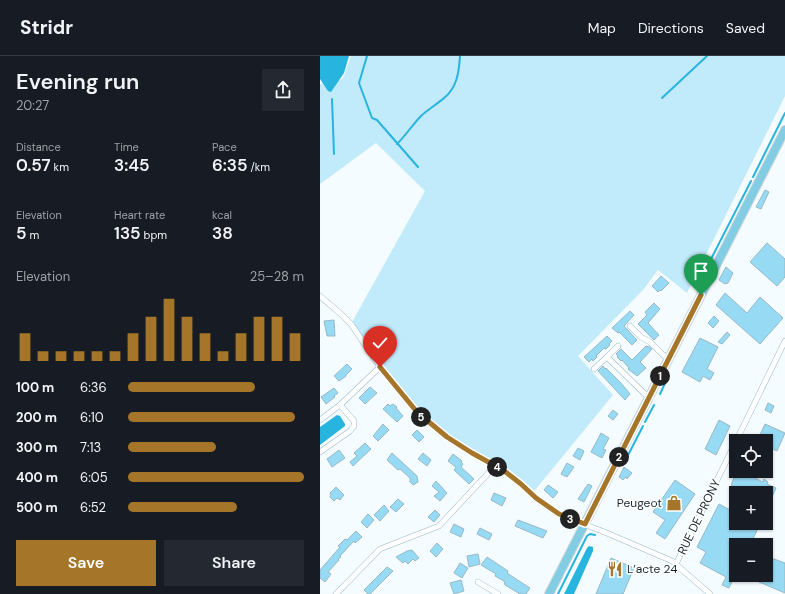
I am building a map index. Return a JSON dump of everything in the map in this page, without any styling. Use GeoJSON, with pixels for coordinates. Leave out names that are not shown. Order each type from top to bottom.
{"type":"FeatureCollection","features":[{"type":"Feature","properties":{"kind":"main road"},"geometry":{"type":"LineString","coordinates":[[549,594],[785,130]]}},
{"type":"Feature","properties":{"kind":"street"},"geometry":{"type":"LineString","coordinates":[[320,296],[342,315],[357,333],[380,367],[404,398],[421,417],[460,446],[495,466],[521,484],[536,498],[559,514],[676,564],[710,594]]}},
{"type":"Feature","properties":{"kind":"street"},"geometry":{"type":"LineString","coordinates":[[630,326],[641,338],[650,342],[669,359]]}},
{"type":"Feature","properties":{"kind":"street","name":"RUE DE PRONY"},"geometry":{"type":"LineString","coordinates":[[676,564],[785,341]]}},
{"type":"Feature","properties":{"kind":"street"},"geometry":{"type":"LineString","coordinates":[[594,369],[618,346]]}},
{"type":"Feature","properties":{"kind":"street"},"geometry":{"type":"LineString","coordinates":[[607,357],[649,398]]}},
{"type":"Feature","properties":{"kind":"street"},"geometry":{"type":"LineString","coordinates":[[320,420],[340,405],[380,367]]}},
{"type":"Feature","properties":{"kind":"street"},"geometry":{"type":"LineString","coordinates":[[320,452],[354,426],[354,421],[340,405]]}},
{"type":"Feature","properties":{"kind":"street"},"geometry":{"type":"LineString","coordinates":[[336,594],[380,549],[439,526],[495,466]]}},
{"type":"Feature","properties":{"kind":"street"},"geometry":{"type":"LineString","coordinates":[[478,582],[498,594]]}},
{"type":"Feature","properties":{"kind":"shaded area"},"geometry":{"type":"Polygon","coordinates":[[[351,56],[785,56],[785,96],[687,293],[658,270],[643,290],[578,356],[613,395],[531,495],[521,484],[447,437],[404,398],[351,324],[425,191],[376,143],[320,184],[320,84],[343,79],[351,56]]]}},
{"type":"Feature","properties":{"kind":"water"},"geometry":{"type":"Polygon","coordinates":[[[320,56],[349,56],[344,73],[331,92],[328,91],[320,79],[320,56]]]}},
{"type":"Feature","properties":{"kind":"water"},"geometry":{"type":"Polygon","coordinates":[[[337,415],[340,416],[345,426],[320,445],[320,427],[337,415]]]}},
{"type":"Feature","properties":{"kind":"water"},"geometry":{"type":"Polygon","coordinates":[[[589,546],[593,547],[593,551],[574,594],[564,594],[587,548],[589,546]]]}},
{"type":"Feature","properties":{"kind":"building"},"geometry":{"type":"Polygon","coordinates":[[[765,190],[769,192],[761,209],[756,207],[765,190]]]}},
{"type":"Feature","properties":{"kind":"building"},"geometry":{"type":"Polygon","coordinates":[[[767,243],[785,259],[785,277],[777,286],[750,262],[767,243]]]}},
{"type":"Feature","properties":{"kind":"building"},"geometry":{"type":"Polygon","coordinates":[[[726,267],[733,273],[728,283],[725,284],[719,280],[726,267]]]}},
{"type":"Feature","properties":{"kind":"building"},"geometry":{"type":"Polygon","coordinates":[[[661,276],[669,283],[658,292],[652,286],[661,276]]]}},
{"type":"Feature","properties":{"kind":"building"},"geometry":{"type":"Polygon","coordinates":[[[725,293],[747,313],[760,297],[783,318],[760,344],[716,305],[725,293]]]}},
{"type":"Feature","properties":{"kind":"building"},"geometry":{"type":"Polygon","coordinates":[[[654,303],[660,309],[648,323],[659,335],[654,340],[638,324],[647,315],[645,312],[654,303]]]}},
{"type":"Feature","properties":{"kind":"building"},"geometry":{"type":"Polygon","coordinates":[[[630,311],[634,315],[624,326],[637,340],[632,345],[619,332],[618,333],[612,328],[630,311]]]}},
{"type":"Feature","properties":{"kind":"building"},"geometry":{"type":"Polygon","coordinates":[[[714,316],[719,321],[713,328],[708,323],[714,316]]]}},
{"type":"Feature","properties":{"kind":"building"},"geometry":{"type":"Polygon","coordinates":[[[334,320],[335,336],[327,336],[324,321],[334,320]]]}},
{"type":"Feature","properties":{"kind":"building"},"geometry":{"type":"Polygon","coordinates":[[[727,332],[730,335],[722,344],[718,342],[727,332]]]}},
{"type":"Feature","properties":{"kind":"building"},"geometry":{"type":"Polygon","coordinates":[[[607,336],[612,341],[609,344],[610,345],[606,349],[604,348],[593,361],[592,359],[589,362],[584,357],[607,336]]]}},
{"type":"Feature","properties":{"kind":"building"},"geometry":{"type":"Polygon","coordinates":[[[700,338],[718,347],[707,369],[714,373],[710,380],[703,376],[700,382],[682,372],[700,338]]]}},
{"type":"Feature","properties":{"kind":"building"},"geometry":{"type":"Polygon","coordinates":[[[646,346],[652,349],[640,362],[646,368],[637,376],[628,369],[629,368],[617,357],[618,356],[616,354],[621,349],[632,360],[646,346]]]}},
{"type":"Feature","properties":{"kind":"building"},"geometry":{"type":"Polygon","coordinates":[[[347,364],[352,369],[339,381],[334,376],[347,364]]]}},
{"type":"Feature","properties":{"kind":"building"},"geometry":{"type":"Polygon","coordinates":[[[603,366],[630,394],[625,400],[598,371],[603,366]]]}},
{"type":"Feature","properties":{"kind":"building"},"geometry":{"type":"Polygon","coordinates":[[[370,387],[377,393],[365,404],[359,398],[370,387]]]}},
{"type":"Feature","properties":{"kind":"building"},"geometry":{"type":"Polygon","coordinates":[[[334,388],[338,393],[326,404],[321,397],[334,388]]]}},
{"type":"Feature","properties":{"kind":"building"},"geometry":{"type":"Polygon","coordinates":[[[768,403],[774,406],[771,413],[765,410],[768,403]]]}},
{"type":"Feature","properties":{"kind":"building"},"geometry":{"type":"Polygon","coordinates":[[[388,404],[390,406],[393,404],[397,407],[396,408],[403,416],[397,422],[383,409],[388,404]]]}},
{"type":"Feature","properties":{"kind":"building"},"geometry":{"type":"Polygon","coordinates":[[[613,410],[618,414],[613,420],[608,416],[613,410]]]}},
{"type":"Feature","properties":{"kind":"building"},"geometry":{"type":"Polygon","coordinates":[[[719,420],[730,426],[716,455],[705,449],[719,420]]]}},
{"type":"Feature","properties":{"kind":"building"},"geometry":{"type":"Polygon","coordinates":[[[383,424],[389,430],[378,441],[373,436],[383,424]]]}},
{"type":"Feature","properties":{"kind":"building"},"geometry":{"type":"Polygon","coordinates":[[[765,424],[785,433],[777,451],[773,449],[773,434],[760,434],[765,424]]]}},
{"type":"Feature","properties":{"kind":"building"},"geometry":{"type":"Polygon","coordinates":[[[417,430],[424,437],[419,442],[412,435],[417,430]]]}},
{"type":"Feature","properties":{"kind":"building"},"geometry":{"type":"Polygon","coordinates":[[[601,433],[609,438],[603,449],[606,450],[602,458],[591,452],[601,433]]]}},
{"type":"Feature","properties":{"kind":"building"},"geometry":{"type":"Polygon","coordinates":[[[365,443],[371,449],[353,466],[350,462],[357,456],[354,453],[365,443]]]}},
{"type":"Feature","properties":{"kind":"building"},"geometry":{"type":"Polygon","coordinates":[[[578,448],[584,451],[580,460],[573,456],[578,448]]]}},
{"type":"Feature","properties":{"kind":"building"},"geometry":{"type":"Polygon","coordinates":[[[339,450],[345,458],[332,467],[327,459],[339,450]]]}},
{"type":"Feature","properties":{"kind":"building"},"geometry":{"type":"Polygon","coordinates":[[[392,453],[417,476],[418,482],[413,485],[410,482],[410,478],[387,460],[392,453]]]}},
{"type":"Feature","properties":{"kind":"building"},"geometry":{"type":"Polygon","coordinates":[[[423,453],[431,460],[427,466],[418,459],[423,453]]]}},
{"type":"Feature","properties":{"kind":"building"},"geometry":{"type":"Polygon","coordinates":[[[453,454],[462,461],[461,462],[463,464],[461,467],[474,479],[469,484],[454,470],[456,467],[448,461],[453,454]]]}},
{"type":"Feature","properties":{"kind":"building"},"geometry":{"type":"Polygon","coordinates":[[[567,463],[574,467],[567,477],[561,474],[567,463]]]}},
{"type":"Feature","properties":{"kind":"building"},"geometry":{"type":"Polygon","coordinates":[[[624,467],[632,473],[627,479],[626,477],[623,480],[619,477],[624,467]]]}},
{"type":"Feature","properties":{"kind":"building"},"geometry":{"type":"Polygon","coordinates":[[[734,478],[755,478],[763,482],[764,479],[768,482],[767,484],[772,486],[733,486],[731,485],[734,478]]]}},
{"type":"Feature","properties":{"kind":"building","name":"Peugeot"},"geometry":{"type":"Polygon","coordinates":[[[675,480],[695,494],[665,539],[656,533],[665,520],[653,512],[675,480]]]}},
{"type":"Feature","properties":{"kind":"building"},"geometry":{"type":"Polygon","coordinates":[[[436,481],[447,493],[440,501],[434,496],[439,492],[432,486],[436,481]]]}},
{"type":"Feature","properties":{"kind":"building"},"geometry":{"type":"Polygon","coordinates":[[[588,484],[592,486],[584,502],[578,499],[588,484]]]}},
{"type":"Feature","properties":{"kind":"building"},"geometry":{"type":"Polygon","coordinates":[[[548,485],[558,492],[553,498],[544,490],[548,485]]]}},
{"type":"Feature","properties":{"kind":"building"},"geometry":{"type":"Polygon","coordinates":[[[336,487],[344,495],[340,500],[337,498],[334,501],[330,497],[330,493],[336,487]]]}},
{"type":"Feature","properties":{"kind":"building"},"geometry":{"type":"Polygon","coordinates":[[[773,487],[776,488],[773,495],[773,487]]]}},
{"type":"Feature","properties":{"kind":"building"},"geometry":{"type":"Polygon","coordinates":[[[494,493],[506,498],[502,506],[491,500],[494,493]]]}},
{"type":"Feature","properties":{"kind":"building"},"geometry":{"type":"Polygon","coordinates":[[[398,499],[404,504],[396,512],[390,507],[398,499]]]}},
{"type":"Feature","properties":{"kind":"building"},"geometry":{"type":"Polygon","coordinates":[[[719,504],[729,509],[729,530],[757,530],[753,538],[729,538],[729,582],[732,582],[729,588],[722,585],[726,577],[700,563],[706,552],[697,547],[719,504]]]}},
{"type":"Feature","properties":{"kind":"building"},"geometry":{"type":"Polygon","coordinates":[[[384,505],[389,511],[380,521],[374,515],[384,505]]]}},
{"type":"Feature","properties":{"kind":"building"},"geometry":{"type":"Polygon","coordinates":[[[435,510],[440,515],[434,522],[428,517],[435,510]]]}},
{"type":"Feature","properties":{"kind":"building"},"geometry":{"type":"Polygon","coordinates":[[[368,514],[374,520],[367,528],[361,522],[368,514]]]}},
{"type":"Feature","properties":{"kind":"building"},"geometry":{"type":"Polygon","coordinates":[[[518,520],[547,531],[543,538],[515,526],[518,520]]]}},
{"type":"Feature","properties":{"kind":"building"},"geometry":{"type":"Polygon","coordinates":[[[454,524],[464,529],[461,537],[450,532],[454,524]]]}},
{"type":"Feature","properties":{"kind":"building"},"geometry":{"type":"Polygon","coordinates":[[[480,528],[492,534],[489,540],[477,534],[480,528]]]}},
{"type":"Feature","properties":{"kind":"building"},"geometry":{"type":"Polygon","coordinates":[[[356,531],[362,537],[355,543],[354,541],[340,556],[341,557],[338,559],[339,560],[328,572],[331,574],[325,582],[320,578],[320,570],[340,547],[338,546],[356,531]]]}},
{"type":"Feature","properties":{"kind":"building"},"geometry":{"type":"Polygon","coordinates":[[[437,543],[443,549],[436,557],[430,551],[437,543]]]}},
{"type":"Feature","properties":{"kind":"building"},"geometry":{"type":"Polygon","coordinates":[[[412,550],[419,558],[415,561],[413,559],[408,564],[405,561],[403,563],[396,557],[407,551],[412,550]]]}},
{"type":"Feature","properties":{"kind":"building"},"geometry":{"type":"Polygon","coordinates":[[[478,554],[480,564],[469,567],[467,556],[478,554]]]}},
{"type":"Feature","properties":{"kind":"building"},"geometry":{"type":"Polygon","coordinates":[[[487,557],[508,571],[507,573],[530,588],[526,594],[520,594],[505,585],[504,581],[495,576],[496,574],[481,565],[487,557]]]}},
{"type":"Feature","properties":{"kind":"building"},"geometry":{"type":"Polygon","coordinates":[[[611,558],[634,568],[623,594],[596,594],[611,558]]]}},
{"type":"Feature","properties":{"kind":"building"},"geometry":{"type":"Polygon","coordinates":[[[773,559],[785,563],[785,593],[759,582],[773,582],[773,559]]]}},
{"type":"Feature","properties":{"kind":"building"},"geometry":{"type":"Polygon","coordinates":[[[460,563],[468,568],[462,578],[454,573],[460,563]]]}},
{"type":"Feature","properties":{"kind":"building"},"geometry":{"type":"Polygon","coordinates":[[[387,567],[393,571],[370,594],[368,594],[364,590],[387,567]]]}},
{"type":"Feature","properties":{"kind":"building"},"geometry":{"type":"Polygon","coordinates":[[[461,580],[464,591],[454,594],[450,583],[461,580]]]}},
{"type":"Feature","properties":{"kind":"waterway"},"geometry":{"type":"LineString","coordinates":[[367,56],[359,83],[372,118],[377,120],[418,167]]}},
{"type":"Feature","properties":{"kind":"waterway"},"geometry":{"type":"LineString","coordinates":[[397,144],[422,115],[444,98],[455,85],[460,56]]}},
{"type":"Feature","properties":{"kind":"waterway"},"geometry":{"type":"LineString","coordinates":[[662,98],[707,56]]}},
{"type":"Feature","properties":{"kind":"waterway"},"geometry":{"type":"LineString","coordinates":[[332,99],[334,154]]}},
{"type":"Feature","properties":{"kind":"waterway"},"geometry":{"type":"LineString","coordinates":[[753,177],[785,113]]}},
{"type":"Feature","properties":{"kind":"waterway"},"geometry":{"type":"LineString","coordinates":[[709,263],[751,181]]}},
{"type":"Feature","properties":{"kind":"waterway"},"geometry":{"type":"LineString","coordinates":[[660,394],[667,379]]}},
{"type":"Feature","properties":{"kind":"waterway"},"geometry":{"type":"LineString","coordinates":[[645,422],[654,405]]}},
{"type":"Feature","properties":{"kind":"waterway"},"geometry":{"type":"LineString","coordinates":[[624,463],[643,426]]}},
{"type":"Feature","properties":{"kind":"waterway"},"geometry":{"type":"LineString","coordinates":[[558,594],[587,536],[590,534],[595,535]]}},
{"type":"Feature","properties":{"kind":"place","name":"Peugeot"},"geometry":{"type":"Point","coordinates":[674,503]}},
{"type":"Feature","properties":{"kind":"place","name":"L’acte 24"},"geometry":{"type":"Point","coordinates":[615,569]}},
{"type":"Feature","properties":{"kind":"route"},"geometry":{"type":"LineString","coordinates":[[380,367],[421,417],[447,437],[503,470],[536,498],[559,514],[585,524],[701,295]]}}]}
